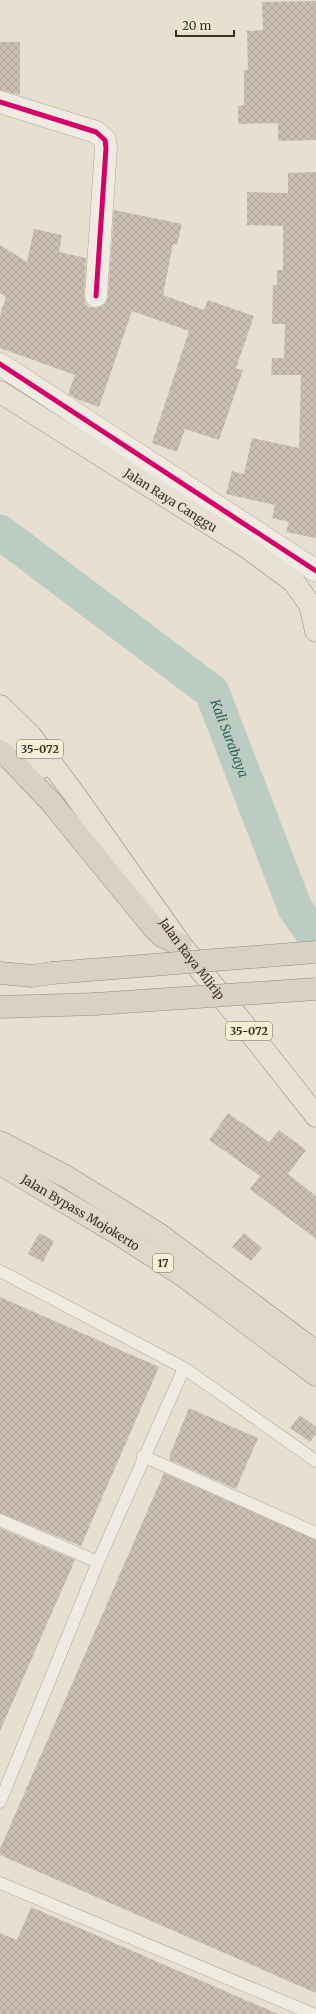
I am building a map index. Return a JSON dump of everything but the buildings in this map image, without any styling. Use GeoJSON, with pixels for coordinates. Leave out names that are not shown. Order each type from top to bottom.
{"type":"FeatureCollection","features":[{"type":"Feature","properties":{"kind":"highway"},"geometry":{"type":"LineString","coordinates":[[0,751],[12,760],[50,801],[152,926],[162,936],[181,945]]}},
{"type":"Feature","properties":{"kind":"highway"},"geometry":{"type":"LineString","coordinates":[[0,978],[316,952]]}},
{"type":"Feature","properties":{"kind":"highway"},"geometry":{"type":"LineString","coordinates":[[0,973],[42,974]]}},
{"type":"Feature","properties":{"kind":"highway"},"geometry":{"type":"LineString","coordinates":[[0,1007],[95,1004],[316,989]]}},
{"type":"Feature","properties":{"kind":"highway","name":"Jalan Bypass Mojokerto"},"geometry":{"type":"LineString","coordinates":[[0,1142],[67,1177],[159,1234],[316,1352]]}},
{"type":"Feature","properties":{"kind":"highway","name":"Jalan Bypass Mojokerto"},"geometry":{"type":"LineString","coordinates":[[0,1164],[117,1232],[182,1275],[316,1375]]}},
{"type":"Feature","properties":{"kind":"main road","name":"Jalan Raya Canggu"},"geometry":{"type":"LineString","coordinates":[[0,392],[248,548],[294,582],[313,601],[316,630]]}},
{"type":"Feature","properties":{"kind":"main road","name":"Jalan Raya Mlirip"},"geometry":{"type":"LineString","coordinates":[[0,706],[30,735],[75,795],[181,945],[316,1116]]}},
{"type":"Feature","properties":{"kind":"main road","name":"Jalan Raya Mlirip"},"geometry":{"type":"LineString","coordinates":[[0,729],[75,795]]}},
{"type":"Feature","properties":{"kind":"street"},"geometry":{"type":"LineString","coordinates":[[0,102],[96,132],[105,140],[106,148],[96,296]]}},
{"type":"Feature","properties":{"kind":"street"},"geometry":{"type":"LineString","coordinates":[[0,364],[316,572]]}},
{"type":"Feature","properties":{"kind":"lane"},"geometry":{"type":"LineString","coordinates":[[0,1271],[184,1368],[316,1461]]}},
{"type":"Feature","properties":{"kind":"lane"},"geometry":{"type":"LineString","coordinates":[[0,1802],[98,1562],[143,1456],[184,1368]]}},
{"type":"Feature","properties":{"kind":"lane"},"geometry":{"type":"LineString","coordinates":[[143,1456],[316,1533]]}},
{"type":"Feature","properties":{"kind":"lane"},"geometry":{"type":"LineString","coordinates":[[0,1520],[98,1562]]}},
{"type":"Feature","properties":{"kind":"lane"},"geometry":{"type":"LineString","coordinates":[[0,1883],[313,2014]]}},
{"type":"Feature","properties":{"kind":"waterway","name":"Kali Surabaya"},"geometry":{"type":"LineString","coordinates":[[0,532],[212,692],[295,908],[316,938]]}},
{"type":"Feature","properties":{"kind":"cycle path"},"geometry":{"type":"LineString","coordinates":[[0,102],[96,132],[105,140],[106,148],[96,296]]}},
{"type":"Feature","properties":{"kind":"cycle path"},"geometry":{"type":"LineString","coordinates":[[0,364],[316,571]]}}]}
